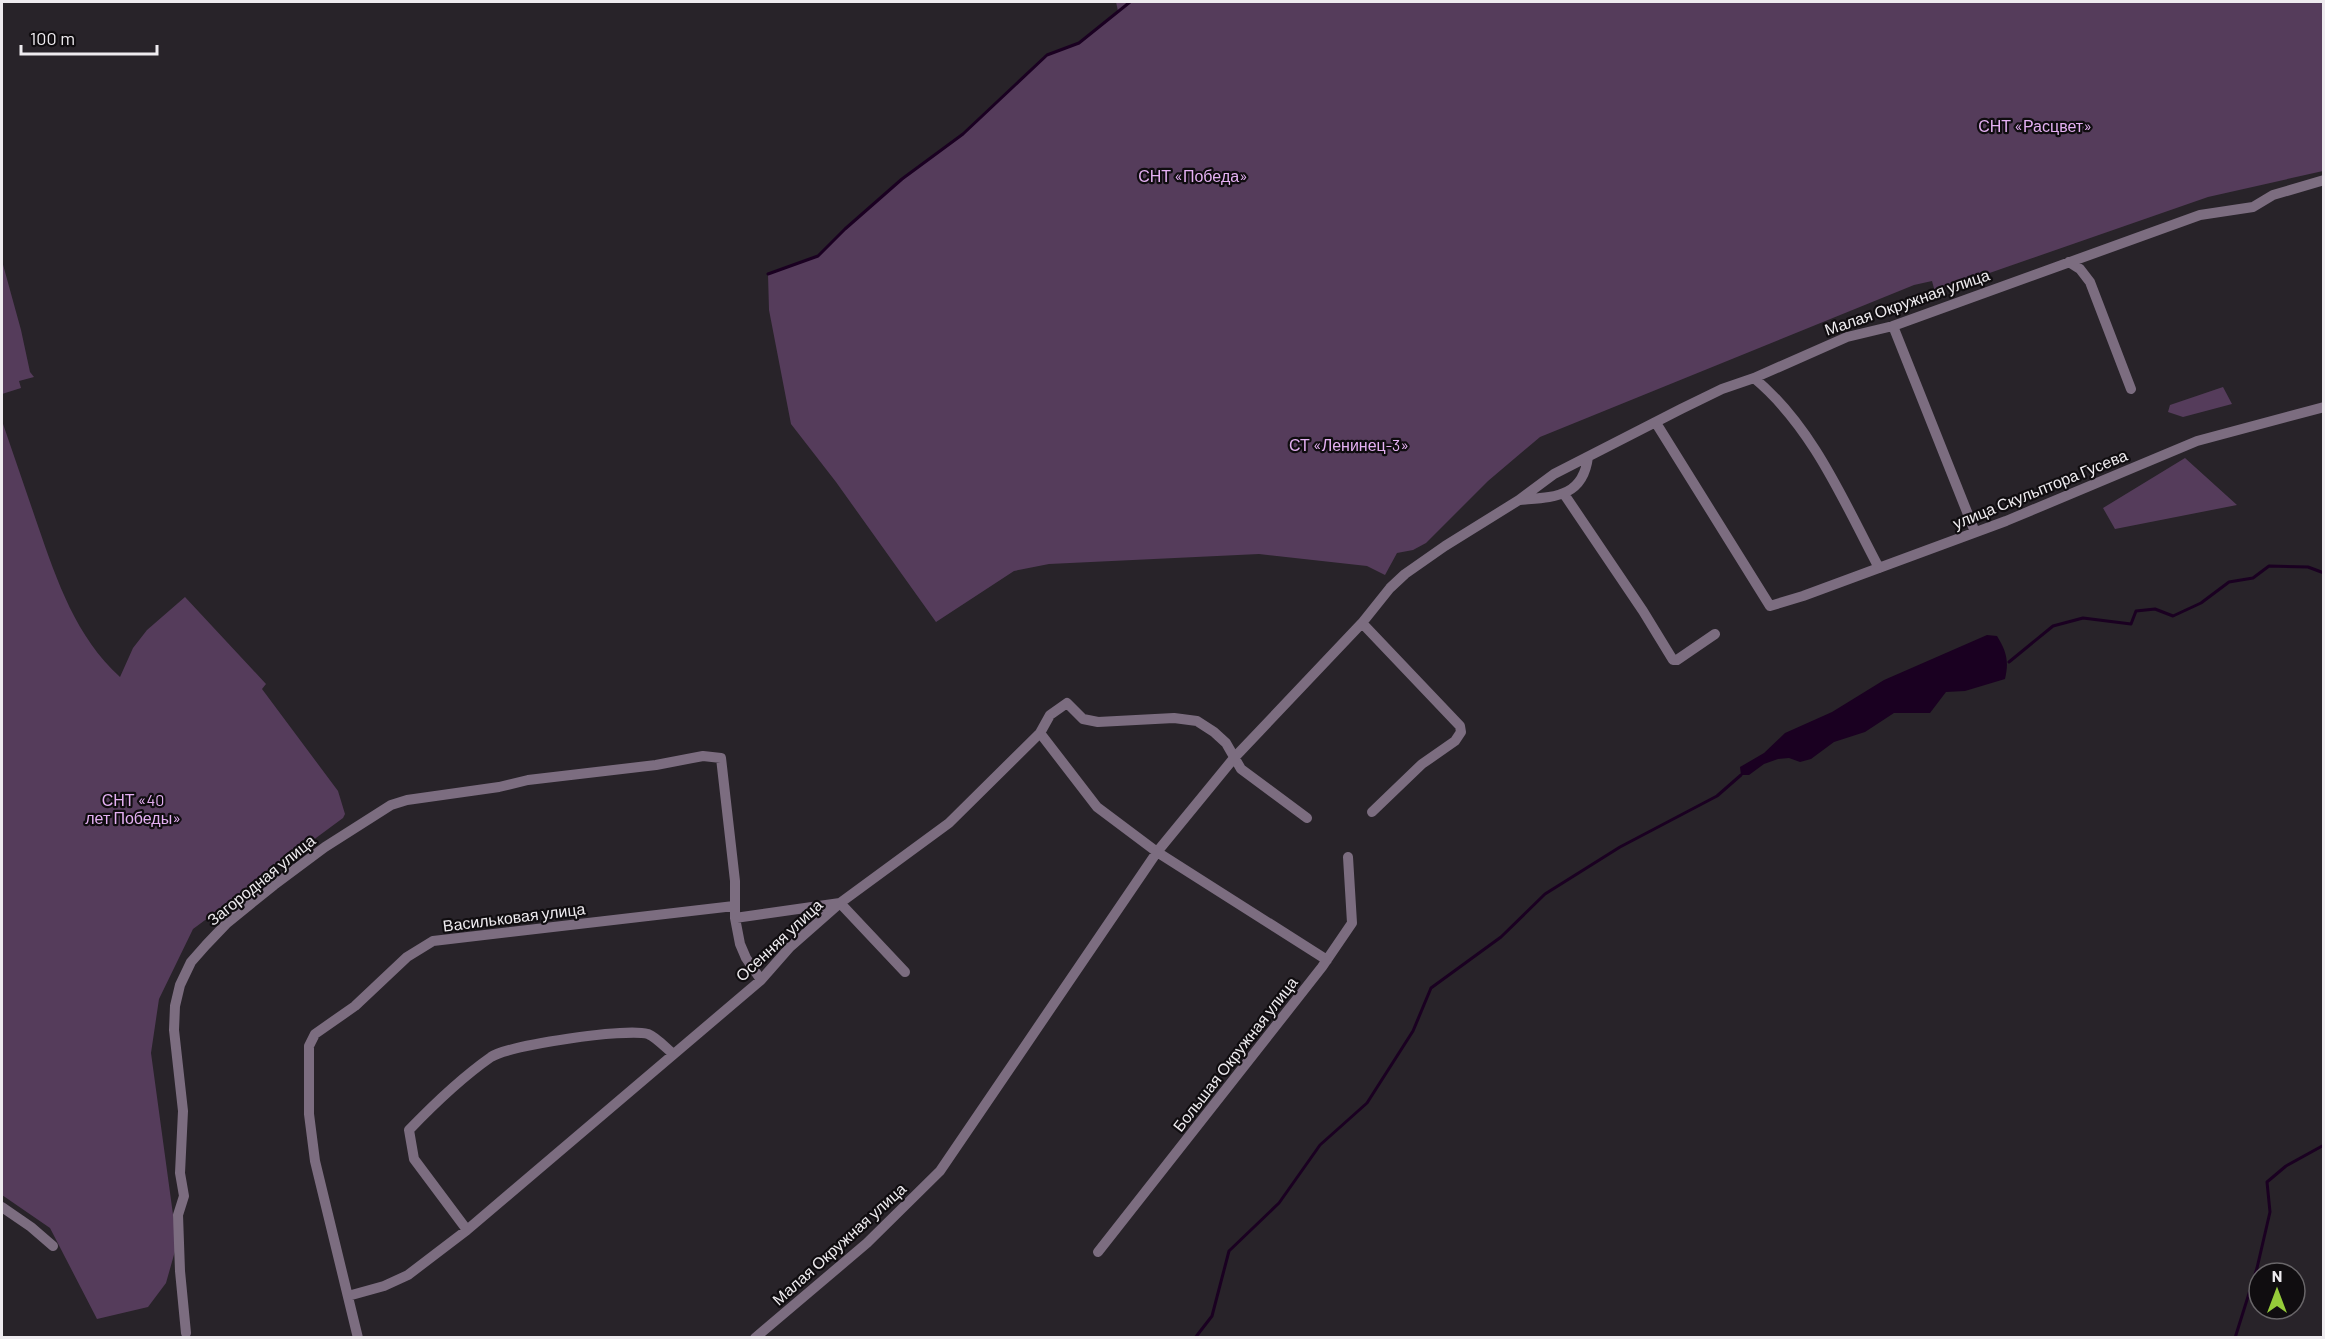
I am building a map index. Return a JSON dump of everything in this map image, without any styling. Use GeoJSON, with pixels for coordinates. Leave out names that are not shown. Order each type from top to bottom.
{"type":"FeatureCollection","features":[{"type":"Feature","properties":{"kind":"street","name":"Малая Окружная улица"},"geometry":{"type":"LineString","coordinates":[[755,1338],[867,1243],[940,1171],[1157,852],[1234,758],[1362,623],[1390,588],[1405,574],[1519,500],[1554,474],[1722,389],[1754,378],[1846,337],[1893,326],[2200,215],[2253,207],[2284,191],[2324,180]]}},
{"type":"Feature","properties":{"kind":"street"},"geometry":{"type":"LineString","coordinates":[[2069,262],[2080,269],[2090,282],[2131,389]]}},
{"type":"Feature","properties":{"kind":"street"},"geometry":{"type":"LineString","coordinates":[[1893,326],[1975,532]]}},
{"type":"Feature","properties":{"kind":"street"},"geometry":{"type":"LineString","coordinates":[[1754,378],[1781,404],[1820,455],[1879,568]]}},
{"type":"Feature","properties":{"kind":"street","name":"улица Скульптора Гусева"},"geometry":{"type":"LineString","coordinates":[[1656,423],[1770,606],[1975,532],[2197,441],[2324,407]]}},
{"type":"Feature","properties":{"kind":"street"},"geometry":{"type":"LineString","coordinates":[[1519,500],[1564,494],[1584,476],[1588,457]]}},
{"type":"Feature","properties":{"kind":"street"},"geometry":{"type":"LineString","coordinates":[[1564,494],[1673,660],[1677,660],[1715,634]]}},
{"type":"Feature","properties":{"kind":"street"},"geometry":{"type":"LineString","coordinates":[[1362,623],[1460,726],[1461,732],[1455,741],[1422,764],[1372,812]]}},
{"type":"Feature","properties":{"kind":"street","name":"Осенняя улица"},"geometry":{"type":"LineString","coordinates":[[348,1296],[384,1286],[408,1275],[468,1230],[760,980],[790,947],[840,903],[949,823],[1040,732],[1050,715],[1067,703],[1083,719],[1098,722],[1174,718],[1197,721],[1226,743],[1234,758]]}},
{"type":"Feature","properties":{"kind":"street"},"geometry":{"type":"LineString","coordinates":[[1040,732],[1097,807],[1157,852],[1327,960]]}},
{"type":"Feature","properties":{"kind":"street","name":"Загородная улица"},"geometry":{"type":"LineString","coordinates":[[186,1333],[178,1215],[184,1196],[180,1173],[183,1112],[174,1030],[175,1005],[180,985],[191,962],[227,923],[274,885],[325,847],[391,805],[407,800],[500,787],[528,780],[656,765],[703,756],[722,758],[735,880],[735,912]]}},
{"type":"Feature","properties":{"kind":"street"},"geometry":{"type":"LineString","coordinates":[[1234,758],[1241,769],[1307,818]]}},
{"type":"Feature","properties":{"kind":"street","name":"Большая Окружная улица"},"geometry":{"type":"LineString","coordinates":[[1098,1252],[1327,960],[1352,923],[1348,857]]}},
{"type":"Feature","properties":{"kind":"street"},"geometry":{"type":"LineString","coordinates":[[840,903],[905,972]]}},
{"type":"Feature","properties":{"kind":"street","name":"Васильковая улица"},"geometry":{"type":"LineString","coordinates":[[358,1338],[315,1161],[309,1114],[309,1046],[315,1034],[355,1006],[407,957],[433,941],[840,903]]}},
{"type":"Feature","properties":{"kind":"street"},"geometry":{"type":"LineString","coordinates":[[735,912],[740,944],[760,980]]}},
{"type":"Feature","properties":{"kind":"street"},"geometry":{"type":"LineString","coordinates":[[468,1230],[414,1159],[409,1131],[440,1098],[492,1056],[510,1048],[606,1034],[650,1034],[673,1054]]}},
{"type":"Feature","properties":{"kind":"street"},"geometry":{"type":"LineString","coordinates":[[2,1207],[32,1227],[53,1246]]}},
{"type":"Feature","properties":{"kind":"green space"},"geometry":{"type":"Polygon","coordinates":[[[1116,2],[2323,2],[2323,171],[2208,197],[1935,292],[1932,281],[1914,285],[1540,437],[1488,481],[1426,543],[1413,550],[1397,553],[1385,575],[1367,566],[1259,554],[1049,564],[1014,571],[936,622],[836,482],[791,424],[769,310],[768,274],[818,256],[902,179],[963,134],[1047,55],[1079,43],[1118,11],[1116,2]]]}},
{"type":"Feature","properties":{"kind":"green space"},"geometry":{"type":"Polygon","coordinates":[[[2,261],[30,372],[34,377],[19,381],[21,388],[2,394],[2,261]]]}},
{"type":"Feature","properties":{"kind":"green space"},"geometry":{"type":"Polygon","coordinates":[[[2223,387],[2232,404],[2183,417],[2168,412],[2170,405],[2223,387]]]}},
{"type":"Feature","properties":{"kind":"green space","name":"СНТ «40 лет Победы»"},"geometry":{"type":"Polygon","coordinates":[[[2,421],[61,587],[80,626],[105,661],[120,677],[133,648],[147,630],[185,597],[266,684],[262,689],[338,791],[345,814],[343,818],[193,929],[159,999],[151,1053],[177,1244],[166,1283],[148,1307],[97,1319],[50,1228],[2,1195],[2,421]]]}},
{"type":"Feature","properties":{"kind":"green space"},"geometry":{"type":"Polygon","coordinates":[[[2185,458],[2237,505],[2115,529],[2103,508],[2185,458]]]}},
{"type":"Feature","properties":{"kind":"shaded area"},"geometry":{"type":"Polygon","coordinates":[[[1987,635],[1997,636],[2003,647],[2007,662],[2005,679],[1965,691],[1946,692],[1930,713],[1894,713],[1865,732],[1834,742],[1811,759],[1800,762],[1789,758],[1778,759],[1764,764],[1749,775],[1741,775],[1740,767],[1764,753],[1785,733],[1832,712],[1884,680],[1987,635]]]}},
{"type":"Feature","properties":{"kind":"waterway"},"geometry":{"type":"LineString","coordinates":[[768,274],[818,256],[902,179],[963,134],[1047,55],[1079,43],[1130,2]]}},
{"type":"Feature","properties":{"kind":"waterway"},"geometry":{"type":"LineString","coordinates":[[2009,662],[2053,626],[2083,618],[2131,624],[2136,611],[2155,609],[2173,616],[2201,603],[2229,582],[2253,578],[2269,566],[2308,567],[2324,573]]}},
{"type":"Feature","properties":{"kind":"waterway"},"geometry":{"type":"LineString","coordinates":[[1195,1338],[1212,1316],[1229,1251],[1279,1203],[1320,1145],[1367,1103],[1413,1031],[1431,988],[1501,937],[1545,894],[1620,847],[1717,796],[1741,775]]}},
{"type":"Feature","properties":{"kind":"waterway"},"geometry":{"type":"LineString","coordinates":[[2235,1338],[2257,1268],[2270,1212],[2267,1182],[2286,1166],[2324,1145]]}},
{"type":"Feature","properties":{"kind":"park label","name":"СНТ «Расцвет»"},"geometry":{"type":"Point","coordinates":[2035,126]}},
{"type":"Feature","properties":{"kind":"park label","name":"СНТ «Победа»"},"geometry":{"type":"Point","coordinates":[1193,176]}},
{"type":"Feature","properties":{"kind":"park label","name":"СТ «Ленинец-3»"},"geometry":{"type":"Point","coordinates":[1349,445]}}]}
